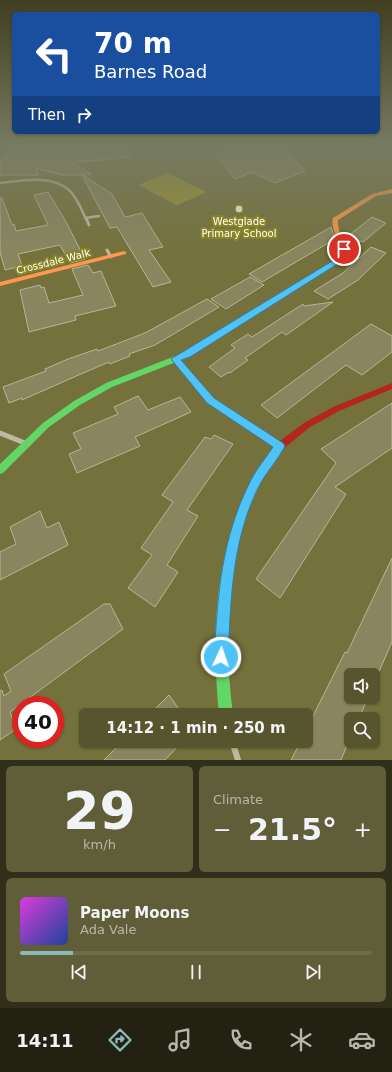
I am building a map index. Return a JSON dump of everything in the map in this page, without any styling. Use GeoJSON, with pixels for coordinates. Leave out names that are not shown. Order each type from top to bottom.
{"type":"FeatureCollection","features":[{"type":"Feature","properties":{"kind":"street"},"geometry":{"type":"LineString","coordinates":[[0,183],[18,181]]}},
{"type":"Feature","properties":{"kind":"street"},"geometry":{"type":"LineString","coordinates":[[43,181],[61,185],[72,194],[89,225]]}},
{"type":"Feature","properties":{"kind":"street"},"geometry":{"type":"LineString","coordinates":[[0,470],[25,443],[46,425],[77,403],[110,385],[186,355],[336,261],[342,255],[344,249],[343,242],[334,230],[333,224],[335,219],[374,195],[392,191]]}},
{"type":"Feature","properties":{"kind":"street"},"geometry":{"type":"LineString","coordinates":[[85,218],[99,216]]}},
{"type":"Feature","properties":{"kind":"street","name":"Crossdale Walk"},"geometry":{"type":"LineString","coordinates":[[0,284],[109,253],[124,253]]}},
{"type":"Feature","properties":{"kind":"street"},"geometry":{"type":"LineString","coordinates":[[176,359],[210,401],[280,446]]}},
{"type":"Feature","properties":{"kind":"street"},"geometry":{"type":"LineString","coordinates":[[225,708],[221,657],[225,585],[236,529],[256,482],[280,446],[307,425],[336,409],[392,386]]}},
{"type":"Feature","properties":{"kind":"street"},"geometry":{"type":"LineString","coordinates":[[0,433],[25,443]]}},
{"type":"Feature","properties":{"kind":"street"},"geometry":{"type":"LineString","coordinates":[[234,748],[238,760]]}},
{"type":"Feature","properties":{"kind":"shaded area"},"geometry":{"type":"Polygon","coordinates":[[[147,181],[185,181],[207,192],[177,205],[138,185],[147,181]]]}},
{"type":"Feature","properties":{"kind":"building"},"geometry":{"type":"Polygon","coordinates":[[[85,181],[93,181],[112,194],[125,217],[142,213],[163,247],[149,250],[171,282],[153,287],[117,227],[110,228],[85,181]]]}},
{"type":"Feature","properties":{"kind":"building"},"geometry":{"type":"Polygon","coordinates":[[[48,192],[65,220],[85,259],[70,263],[60,245],[18,254],[22,266],[5,270],[0,252],[0,198],[2,198],[12,225],[14,224],[16,231],[48,225],[34,195],[48,192]]]}},
{"type":"Feature","properties":{"kind":"building"},"geometry":{"type":"Polygon","coordinates":[[[372,217],[386,223],[363,242],[348,236],[372,217]]]}},
{"type":"Feature","properties":{"kind":"building"},"geometry":{"type":"Polygon","coordinates":[[[331,227],[335,239],[262,282],[249,274],[331,227]]]}},
{"type":"Feature","properties":{"kind":"building"},"geometry":{"type":"Polygon","coordinates":[[[371,247],[386,253],[358,280],[328,299],[314,291],[343,273],[371,247]]]}},
{"type":"Feature","properties":{"kind":"building"},"geometry":{"type":"Polygon","coordinates":[[[88,265],[93,273],[101,271],[116,306],[75,316],[76,320],[29,332],[20,290],[40,285],[41,288],[44,287],[49,303],[83,295],[72,269],[88,265]]]}},
{"type":"Feature","properties":{"kind":"building"},"geometry":{"type":"Polygon","coordinates":[[[250,277],[264,285],[226,309],[211,299],[250,277]]]}},
{"type":"Feature","properties":{"kind":"building"},"geometry":{"type":"Polygon","coordinates":[[[207,299],[219,307],[155,345],[129,354],[130,356],[110,364],[109,362],[22,400],[22,398],[9,403],[3,387],[46,371],[45,369],[68,359],[97,349],[98,351],[145,333],[207,299]]]}},
{"type":"Feature","properties":{"kind":"building"},"geometry":{"type":"Polygon","coordinates":[[[333,302],[286,335],[282,332],[245,358],[248,360],[230,373],[229,372],[221,377],[209,367],[235,348],[231,345],[248,334],[252,337],[303,304],[304,306],[333,302]]]}},
{"type":"Feature","properties":{"kind":"building"},"geometry":{"type":"Polygon","coordinates":[[[371,324],[392,336],[392,352],[362,375],[346,365],[277,418],[261,405],[371,324]]]}},
{"type":"Feature","properties":{"kind":"building"},"geometry":{"type":"Polygon","coordinates":[[[138,396],[148,410],[180,397],[191,412],[135,437],[140,446],[77,473],[69,454],[81,449],[73,433],[118,414],[114,407],[138,396]]]}},
{"type":"Feature","properties":{"kind":"building"},"geometry":{"type":"Polygon","coordinates":[[[392,403],[392,448],[335,487],[346,494],[280,598],[256,579],[336,463],[321,449],[392,403]]]}},
{"type":"Feature","properties":{"kind":"building"},"geometry":{"type":"Polygon","coordinates":[[[214,435],[233,444],[187,510],[198,516],[167,565],[178,572],[155,607],[128,588],[152,555],[141,548],[173,502],[162,495],[205,437],[211,439],[214,435]]]}},
{"type":"Feature","properties":{"kind":"building"},"geometry":{"type":"Polygon","coordinates":[[[40,511],[47,528],[59,522],[68,545],[0,580],[0,552],[16,544],[10,527],[40,511]]]}},
{"type":"Feature","properties":{"kind":"building"},"geometry":{"type":"Polygon","coordinates":[[[392,558],[392,642],[380,669],[344,668],[344,704],[365,704],[362,712],[344,712],[344,748],[346,748],[341,760],[291,760],[297,748],[313,748],[313,716],[345,652],[347,653],[392,558]]]}},
{"type":"Feature","properties":{"kind":"building"},"geometry":{"type":"Polygon","coordinates":[[[104,604],[110,604],[123,629],[32,696],[12,696],[12,711],[10,712],[12,718],[12,732],[0,740],[0,691],[2,690],[4,696],[11,691],[4,674],[104,604]]]}},
{"type":"Feature","properties":{"kind":"building"},"geometry":{"type":"Polygon","coordinates":[[[169,695],[178,708],[156,708],[169,695]]]}},
{"type":"Feature","properties":{"kind":"building"},"geometry":{"type":"Polygon","coordinates":[[[116,748],[176,748],[165,760],[104,760],[116,748]]]}},
{"type":"Feature","properties":{"kind":"traffic: fast"},"geometry":{"type":"LineString","coordinates":[[0,470],[46,425],[77,403],[109,385],[186,355],[334,263]]}},
{"type":"Feature","properties":{"kind":"traffic: fast"},"geometry":{"type":"LineString","coordinates":[[225,708],[222,679],[221,636],[222,613],[228,566],[239,520],[247,499],[257,480]]}},
{"type":"Feature","properties":{"kind":"traffic: slow"},"geometry":{"type":"LineString","coordinates":[[334,263],[342,253],[342,248],[336,231],[335,219],[374,195],[392,191]]}},
{"type":"Feature","properties":{"kind":"traffic: slow"},"geometry":{"type":"LineString","coordinates":[[0,284],[124,253]]}},
{"type":"Feature","properties":{"kind":"traffic: jam"},"geometry":{"type":"LineString","coordinates":[[257,480],[280,446],[307,425],[336,409],[392,386]]}},
{"type":"Feature","properties":{"kind":"place","name":"Westglade Primary School"},"geometry":{"type":"Point","coordinates":[239,209]}},
{"type":"Feature","properties":{"kind":"route"},"geometry":{"type":"LineString","coordinates":[[221,657],[225,585],[236,529],[256,482],[280,446],[210,401],[176,359],[186,355],[336,261],[342,255],[344,249]]}}]}
